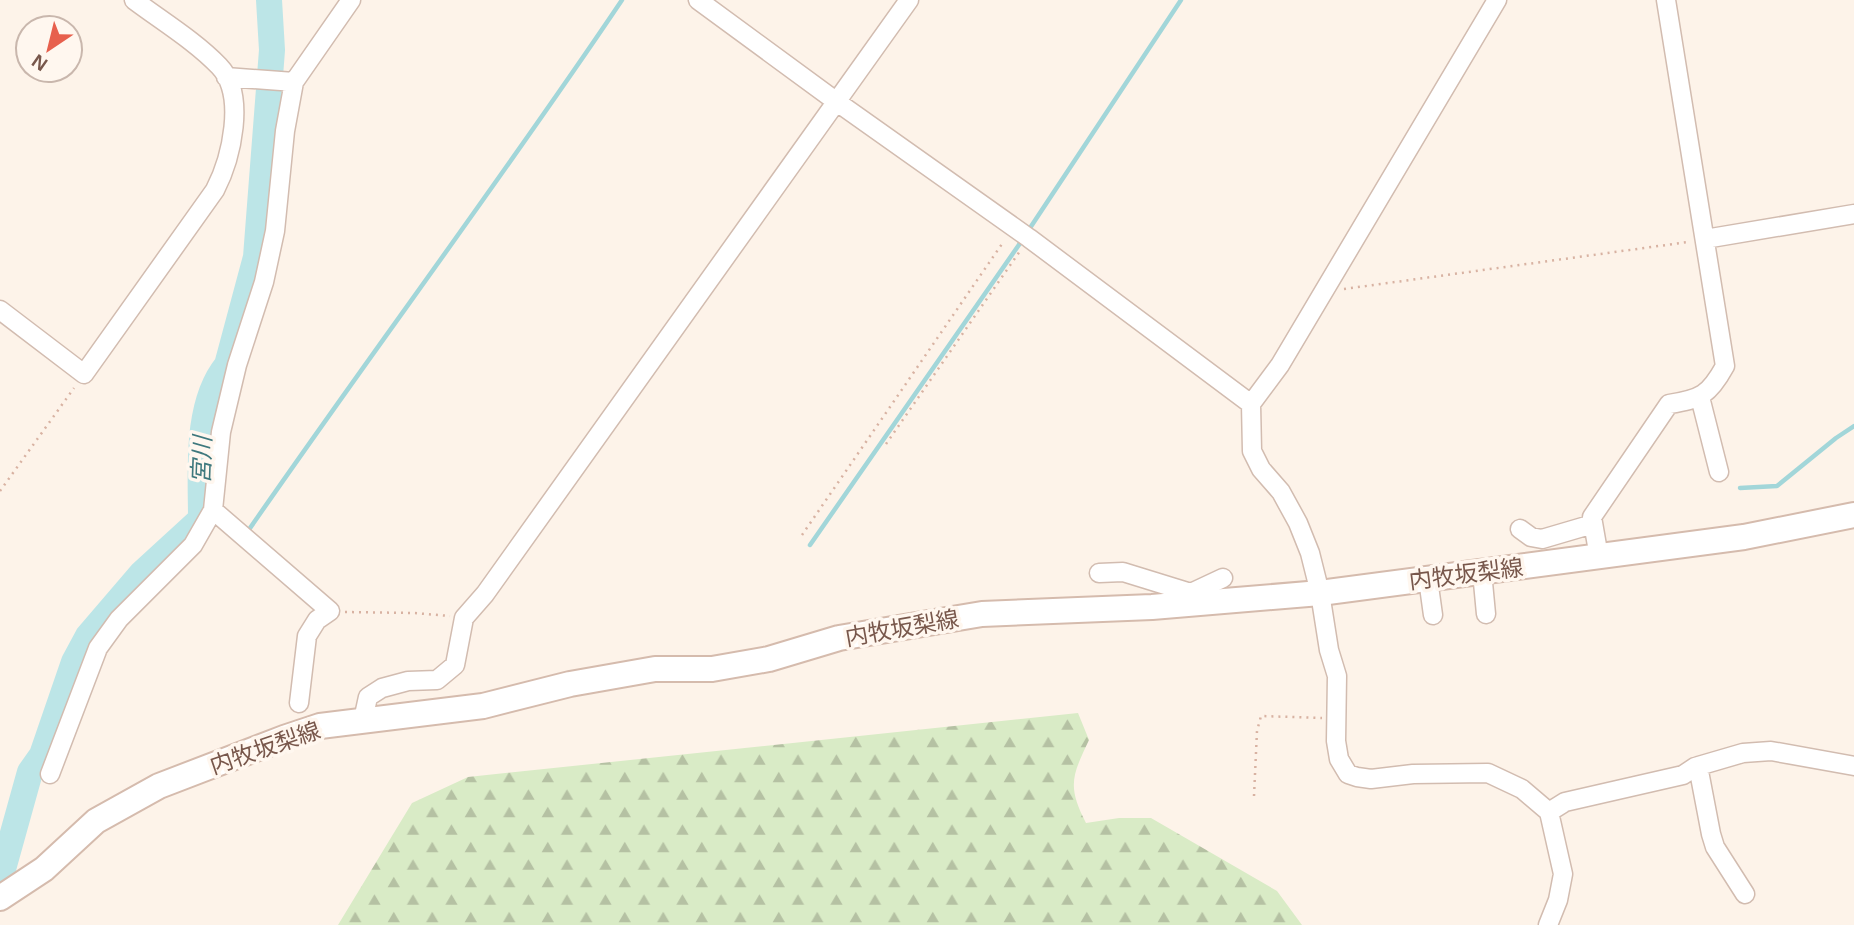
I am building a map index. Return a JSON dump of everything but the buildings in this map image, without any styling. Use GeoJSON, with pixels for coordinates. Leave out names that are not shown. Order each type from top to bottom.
{"type":"FeatureCollection","features":[{"type":"Feature","properties":{"kind":"main road","name":"内牧坂梨線"},"geometry":{"type":"LineString","coordinates":[[0,898],[44,869],[96,821],[159,786],[320,726],[483,706],[570,684],[655,669],[712,669],[769,659],[839,638],[982,614],[1191,598],[1320,593],[1744,537],[1854,515]]}},
{"type":"Feature","properties":{"kind":"street"},"geometry":{"type":"LineString","coordinates":[[0,310],[84,373],[215,190],[225,170],[232,143],[233,117],[232,90],[228,76],[201,51],[134,0]]}},
{"type":"Feature","properties":{"kind":"street"},"geometry":{"type":"LineString","coordinates":[[50,775],[98,648],[119,619],[193,545],[213,510],[221,432],[237,365],[264,282],[275,231],[291,82],[351,0]]}},
{"type":"Feature","properties":{"kind":"street"},"geometry":{"type":"LineString","coordinates":[[698,0],[1029,238],[1251,404]]}},
{"type":"Feature","properties":{"kind":"street"},"geometry":{"type":"LineString","coordinates":[[363,720],[368,697],[382,688],[408,681],[437,680],[455,665],[464,618],[493,583],[909,0]]}},
{"type":"Feature","properties":{"kind":"street"},"geometry":{"type":"LineString","coordinates":[[1497,0],[1280,365],[1251,404],[1252,451],[1261,470],[1281,492],[1310,553],[1320,593],[1329,650],[1338,676],[1336,741],[1339,759],[1348,774],[1371,779],[1413,774],[1488,773],[1522,789],[1549,813],[1563,874],[1558,900],[1548,925]]}},
{"type":"Feature","properties":{"kind":"street"},"geometry":{"type":"LineString","coordinates":[[1599,557],[1592,517],[1669,404],[1697,400],[1716,383],[1725,366],[1666,0]]}},
{"type":"Feature","properties":{"kind":"street"},"geometry":{"type":"LineString","coordinates":[[228,76],[291,82]]}},
{"type":"Feature","properties":{"kind":"street"},"geometry":{"type":"LineString","coordinates":[[1705,239],[1854,214]]}},
{"type":"Feature","properties":{"kind":"street"},"geometry":{"type":"LineString","coordinates":[[1700,397],[1718,472]]}},
{"type":"Feature","properties":{"kind":"street"},"geometry":{"type":"LineString","coordinates":[[213,510],[330,611],[317,620],[307,636],[299,703]]}},
{"type":"Feature","properties":{"kind":"street"},"geometry":{"type":"LineString","coordinates":[[1520,529],[1531,537],[1542,538],[1593,524]]}},
{"type":"Feature","properties":{"kind":"street"},"geometry":{"type":"LineString","coordinates":[[1099,573],[1123,572],[1191,598],[1223,578]]}},
{"type":"Feature","properties":{"kind":"street"},"geometry":{"type":"LineString","coordinates":[[1482,572],[1486,614]]}},
{"type":"Feature","properties":{"kind":"street"},"geometry":{"type":"LineString","coordinates":[[1427,579],[1433,615]]}},
{"type":"Feature","properties":{"kind":"street"},"geometry":{"type":"LineString","coordinates":[[1549,813],[1565,802],[1683,775],[1698,766],[1743,753],[1771,751],[1854,766]]}},
{"type":"Feature","properties":{"kind":"street"},"geometry":{"type":"LineString","coordinates":[[1698,766],[1713,841],[1726,868],[1745,894]]}},
{"type":"Feature","properties":{"kind":"path"},"geometry":{"type":"LineString","coordinates":[[802,535],[1013,228]]}},
{"type":"Feature","properties":{"kind":"path"},"geometry":{"type":"LineString","coordinates":[[886,444],[1029,238]]}},
{"type":"Feature","properties":{"kind":"path"},"geometry":{"type":"LineString","coordinates":[[1324,291],[1705,239]]}},
{"type":"Feature","properties":{"kind":"path"},"geometry":{"type":"LineString","coordinates":[[0,491],[84,373]]}},
{"type":"Feature","properties":{"kind":"path"},"geometry":{"type":"LineString","coordinates":[[330,611],[414,613],[464,618]]}},
{"type":"Feature","properties":{"kind":"path"},"geometry":{"type":"LineString","coordinates":[[1254,796],[1257,731],[1261,716],[1336,719]]}},
{"type":"Feature","properties":{"kind":"green space"},"geometry":{"type":"Polygon","coordinates":[[[1078,713],[1089,740],[1076,772],[1074,790],[1086,823],[1119,818],[1151,818],[1277,891],[1302,925],[338,925],[412,803],[468,777],[1078,713]]]}},
{"type":"Feature","properties":{"kind":"waterway","name":"宮川"},"geometry":{"type":"LineString","coordinates":[[3,869],[30,772],[42,755],[74,662],[88,636],[142,573],[201,519],[201,459],[205,418],[209,399],[227,365],[256,257],[272,50],[269,0]]}},
{"type":"Feature","properties":{"kind":"waterway"},"geometry":{"type":"LineString","coordinates":[[248,531],[622,0]]}},
{"type":"Feature","properties":{"kind":"waterway"},"geometry":{"type":"LineString","coordinates":[[1028,231],[1181,0]]}},
{"type":"Feature","properties":{"kind":"waterway"},"geometry":{"type":"LineString","coordinates":[[810,545],[1023,239]]}},
{"type":"Feature","properties":{"kind":"waterway"},"geometry":{"type":"LineString","coordinates":[[1740,488],[1777,486],[1854,426]]}}]}
